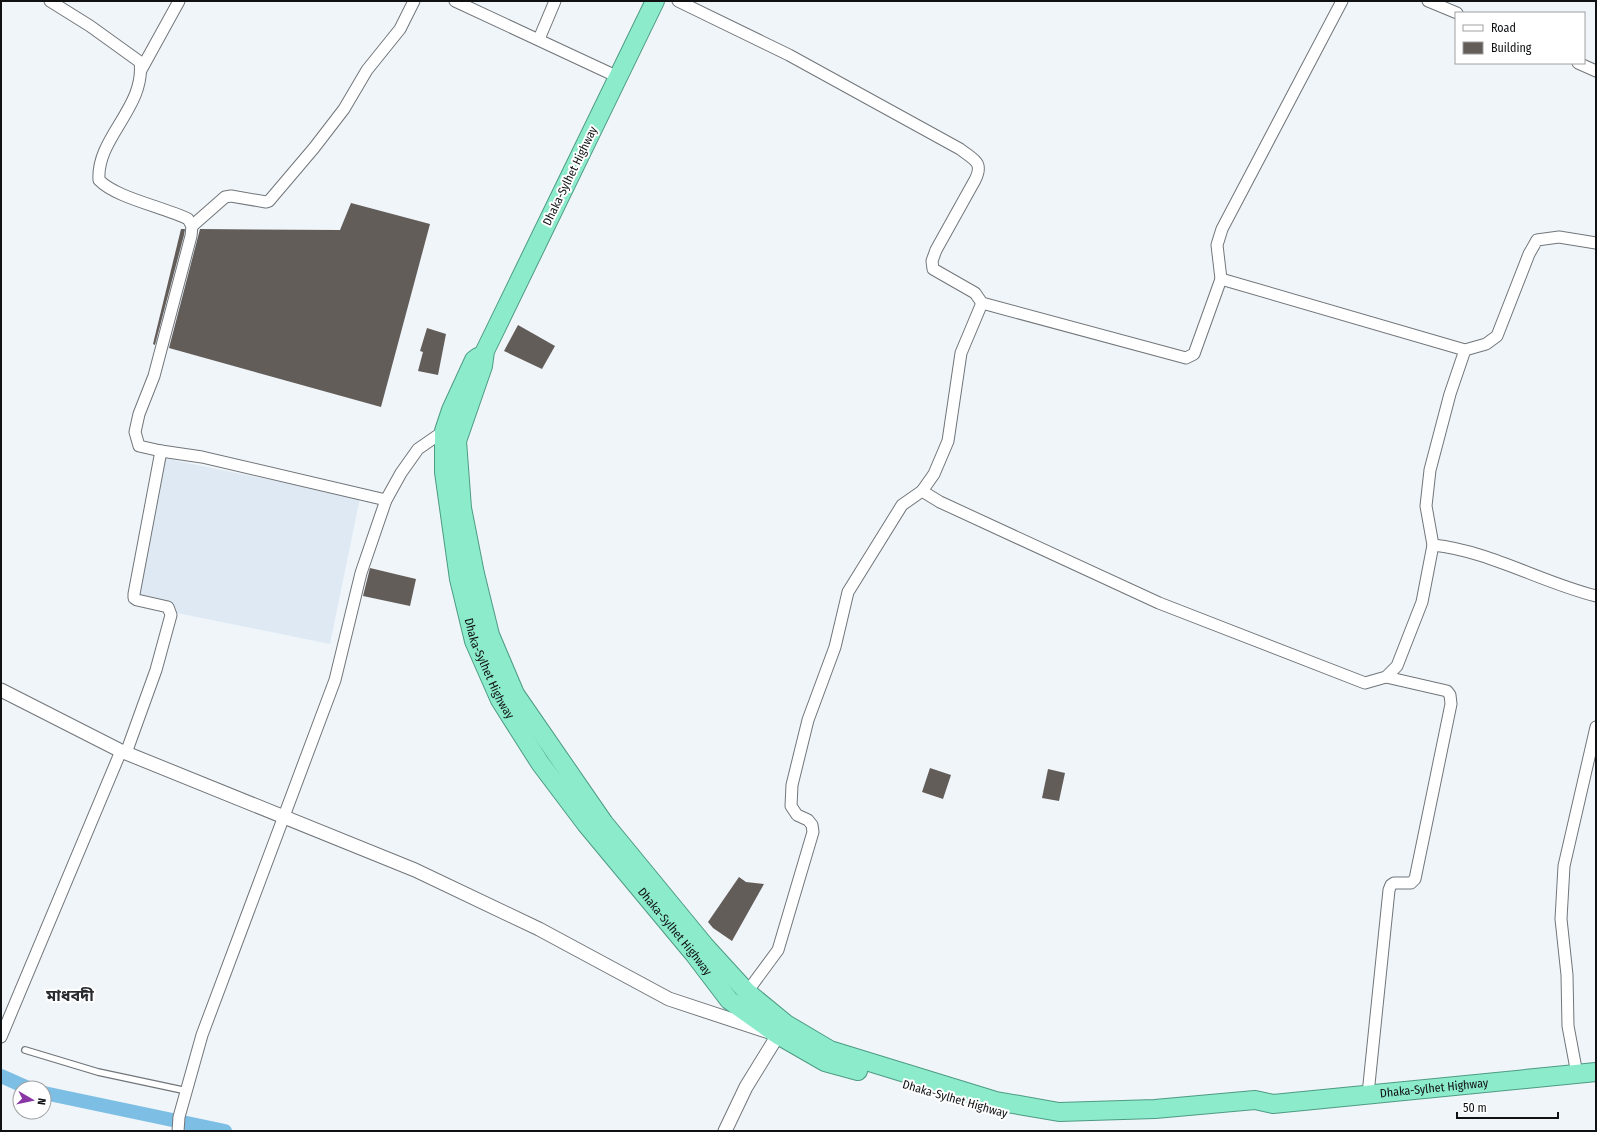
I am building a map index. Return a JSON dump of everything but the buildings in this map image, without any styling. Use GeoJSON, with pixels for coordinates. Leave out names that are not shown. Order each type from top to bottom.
{"type":"FeatureCollection","features":[{"type":"Feature","properties":{"kind":"highway","name":"Dhaka-Sylhet Highway"},"geometry":{"type":"LineString","coordinates":[[655,1],[485,351],[483,366],[457,442],[462,508],[475,574],[490,635],[514,694],[604,823],[705,946],[747,992],[786,1024],[830,1050],[996,1101],[1059,1112],[1155,1110],[1255,1100],[1273,1104],[1596,1072]]}},
{"type":"Feature","properties":{"kind":"highway","name":"Dhaka-Sylhet Highway"},"geometry":{"type":"LineString","coordinates":[[485,351],[474,360],[451,410],[444,431],[444,472],[459,579],[474,641],[500,700],[540,763],[581,818],[694,954],[729,1000],[778,1035],[825,1062],[994,1112],[1056,1125],[1157,1122],[1258,1111],[1273,1104]]}},
{"type":"Feature","properties":{"kind":"street"},"geometry":{"type":"LineString","coordinates":[[50,1],[90,26],[140,62],[141,70]]}},
{"type":"Feature","properties":{"kind":"street"},"geometry":{"type":"LineString","coordinates":[[180,1],[141,70],[135,99],[106,151],[98,171],[99,180],[104,186],[188,219],[192,226],[191,236],[154,376],[139,414],[135,432],[139,446],[202,457],[386,500]]}},
{"type":"Feature","properties":{"kind":"street"},"geometry":{"type":"LineString","coordinates":[[192,226],[225,197],[231,196],[266,202],[269,201],[314,148],[344,109],[367,70],[400,29],[414,1]]}},
{"type":"Feature","properties":{"kind":"street"},"geometry":{"type":"LineString","coordinates":[[455,1],[618,77]]}},
{"type":"Feature","properties":{"kind":"street"},"geometry":{"type":"LineString","coordinates":[[539,39],[555,1]]}},
{"type":"Feature","properties":{"kind":"street"},"geometry":{"type":"LineString","coordinates":[[678,1],[789,55],[960,149],[979,164],[980,170],[978,176],[936,250],[932,261],[933,270],[975,293],[982,303],[1186,358],[1194,354],[1221,279],[1217,245],[1222,229],[1342,1]]}},
{"type":"Feature","properties":{"kind":"street"},"geometry":{"type":"LineString","coordinates":[[1428,1],[1455,12]]}},
{"type":"Feature","properties":{"kind":"street"},"geometry":{"type":"LineString","coordinates":[[1580,64],[1596,71]]}},
{"type":"Feature","properties":{"kind":"street"},"geometry":{"type":"LineString","coordinates":[[1221,279],[1465,350],[1486,344],[1497,336],[1529,254],[1537,240],[1559,237],[1596,243]]}},
{"type":"Feature","properties":{"kind":"street"},"geometry":{"type":"LineString","coordinates":[[747,992],[778,950],[813,832],[812,825],[808,820],[797,815],[791,806],[792,785],[808,720],[835,647],[848,592],[902,505],[922,491],[934,474],[948,441],[961,353],[982,303]]}},
{"type":"Feature","properties":{"kind":"street"},"geometry":{"type":"LineString","coordinates":[[1386,678],[1397,666],[1422,602],[1432,545],[1426,506],[1430,470],[1450,394],[1465,350]]}},
{"type":"Feature","properties":{"kind":"street"},"geometry":{"type":"LineString","coordinates":[[178,1131],[179,1117],[202,1035],[335,680],[360,573],[386,500],[401,473],[418,449],[444,431]]}},
{"type":"Feature","properties":{"kind":"street"},"geometry":{"type":"LineString","coordinates":[[1,1037],[3,1025],[124,752],[156,670],[171,616],[168,607],[134,598],[161,451]]}},
{"type":"Feature","properties":{"kind":"street"},"geometry":{"type":"LineString","coordinates":[[922,491],[940,502],[1159,603],[1365,683],[1386,678],[1447,692],[1450,695],[1451,704],[1415,879],[1411,883],[1394,883],[1391,885],[1389,890],[1368,1094]]}},
{"type":"Feature","properties":{"kind":"street"},"geometry":{"type":"LineString","coordinates":[[1432,545],[1454,547],[1493,559],[1596,596]]}},
{"type":"Feature","properties":{"kind":"street"},"geometry":{"type":"LineString","coordinates":[[1,690],[124,752],[415,870],[539,929],[669,999],[778,1035],[746,1087],[725,1131]]}},
{"type":"Feature","properties":{"kind":"street"},"geometry":{"type":"LineString","coordinates":[[1577,1074],[1568,1026],[1567,975],[1561,919],[1564,866],[1596,727]]}},
{"type":"Feature","properties":{"kind":"lane"},"geometry":{"type":"LineString","coordinates":[[25,1050],[98,1072],[187,1091]]}},
{"type":"Feature","properties":{"kind":"shaded area"},"geometry":{"type":"Polygon","coordinates":[[[158,457],[360,498],[330,644],[128,603],[158,457]]]}},
{"type":"Feature","properties":{"kind":"waterway"},"geometry":{"type":"LineString","coordinates":[[1,1076],[12,1081]]}},
{"type":"Feature","properties":{"kind":"waterway"},"geometry":{"type":"LineString","coordinates":[[52,1095],[225,1131]]}},
{"type":"Feature","properties":{"kind":"district","name":"মাধবদী"},"geometry":{"type":"Point","coordinates":[70,995]}}]}
